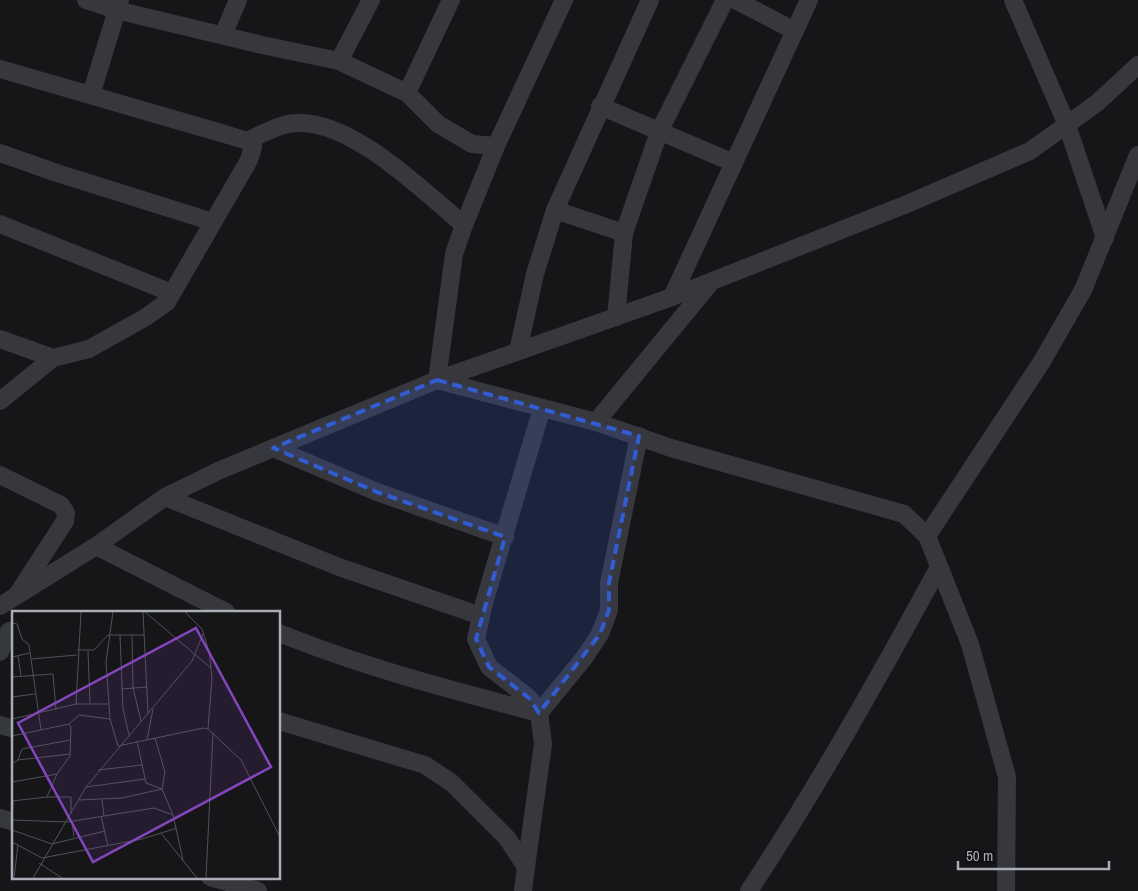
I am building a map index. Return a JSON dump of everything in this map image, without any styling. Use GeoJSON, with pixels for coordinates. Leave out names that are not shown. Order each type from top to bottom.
{"type":"FeatureCollection","features":[{"type":"Feature","properties":{"kind":"street"},"geometry":{"type":"LineString","coordinates":[[86,0],[118,5],[223,35],[338,61],[407,93],[438,124],[472,144],[496,146]]}},
{"type":"Feature","properties":{"kind":"street"},"geometry":{"type":"LineString","coordinates":[[223,35],[238,0]]}},
{"type":"Feature","properties":{"kind":"street"},"geometry":{"type":"LineString","coordinates":[[338,61],[371,0]]}},
{"type":"Feature","properties":{"kind":"street"},"geometry":{"type":"LineString","coordinates":[[407,93],[452,0]]}},
{"type":"Feature","properties":{"kind":"street"},"geometry":{"type":"LineString","coordinates":[[437,380],[454,254],[496,146],[564,0]]}},
{"type":"Feature","properties":{"kind":"street"},"geometry":{"type":"LineString","coordinates":[[518,351],[535,274],[555,210],[600,106],[650,0]]}},
{"type":"Feature","properties":{"kind":"street"},"geometry":{"type":"LineString","coordinates":[[616,317],[624,233],[659,132],[725,0]]}},
{"type":"Feature","properties":{"kind":"street"},"geometry":{"type":"LineString","coordinates":[[735,0],[795,31]]}},
{"type":"Feature","properties":{"kind":"street"},"geometry":{"type":"LineString","coordinates":[[672,297],[809,0]]}},
{"type":"Feature","properties":{"kind":"street"},"geometry":{"type":"LineString","coordinates":[[1013,0],[1067,125],[1105,238]]}},
{"type":"Feature","properties":{"kind":"street"},"geometry":{"type":"LineString","coordinates":[[91,95],[118,5]]}},
{"type":"Feature","properties":{"kind":"street"},"geometry":{"type":"LineString","coordinates":[[0,606],[96,546],[166,497],[274,448],[437,380],[672,297],[907,204],[1030,151],[1097,103],[1138,64]]}},
{"type":"Feature","properties":{"kind":"street"},"geometry":{"type":"LineString","coordinates":[[0,70],[247,141],[253,148],[249,160],[167,302],[146,317],[89,349],[54,358],[0,401]]}},
{"type":"Feature","properties":{"kind":"street"},"geometry":{"type":"LineString","coordinates":[[600,106],[734,163]]}},
{"type":"Feature","properties":{"kind":"street"},"geometry":{"type":"LineString","coordinates":[[247,141],[296,122],[322,124],[354,138],[464,225]]}},
{"type":"Feature","properties":{"kind":"street"},"geometry":{"type":"LineString","coordinates":[[0,153],[213,222]]}},
{"type":"Feature","properties":{"kind":"street"},"geometry":{"type":"LineString","coordinates":[[927,536],[1042,362],[1083,290],[1138,155]]}},
{"type":"Feature","properties":{"kind":"street"},"geometry":{"type":"LineString","coordinates":[[555,210],[624,233]]}},
{"type":"Feature","properties":{"kind":"street"},"geometry":{"type":"LineString","coordinates":[[0,224],[172,293]]}},
{"type":"Feature","properties":{"kind":"street"},"geometry":{"type":"LineString","coordinates":[[596,422],[713,280]]}},
{"type":"Feature","properties":{"kind":"street"},"geometry":{"type":"LineString","coordinates":[[0,339],[54,358]]}},
{"type":"Feature","properties":{"kind":"street"},"geometry":{"type":"LineString","coordinates":[[437,380],[596,422],[716,461],[904,514],[927,536],[970,644],[1007,777],[1006,891]]}},
{"type":"Feature","properties":{"kind":"street"},"geometry":{"type":"LineString","coordinates":[[523,891],[542,744],[539,713],[529,698],[489,667],[476,639],[481,616],[542,408]]}},
{"type":"Feature","properties":{"kind":"street"},"geometry":{"type":"LineString","coordinates":[[539,713],[584,658],[600,634],[609,610],[609,583],[639,436]]}},
{"type":"Feature","properties":{"kind":"street"},"geometry":{"type":"LineString","coordinates":[[274,448],[377,492],[505,537]]}},
{"type":"Feature","properties":{"kind":"street"},"geometry":{"type":"LineString","coordinates":[[0,475],[61,505],[66,513],[65,521],[16,596]]}},
{"type":"Feature","properties":{"kind":"street"},"geometry":{"type":"LineString","coordinates":[[166,497],[339,567],[481,616]]}},
{"type":"Feature","properties":{"kind":"street"},"geometry":{"type":"LineString","coordinates":[[96,546],[216,610]]}},
{"type":"Feature","properties":{"kind":"street"},"geometry":{"type":"LineString","coordinates":[[749,891],[779,846],[859,712],[939,567]]}},
{"type":"Feature","properties":{"kind":"street"},"geometry":{"type":"LineString","coordinates":[[0,652],[8,630]]}},
{"type":"Feature","properties":{"kind":"street"},"geometry":{"type":"LineString","coordinates":[[280,633],[316,648],[436,686],[539,713]]}},
{"type":"Feature","properties":{"kind":"street"},"geometry":{"type":"LineString","coordinates":[[280,721],[425,765],[452,783],[481,811],[507,838],[526,867]]}},
{"type":"Feature","properties":{"kind":"street"},"geometry":{"type":"LineString","coordinates":[[213,878],[258,891]]}},
{"type":"Feature","properties":{"kind":"highlighted area"},"geometry":{"type":"Polygon","coordinates":[[[437,380],[639,436],[609,583],[609,610],[600,634],[539,713],[529,698],[489,667],[476,639],[505,537],[377,492],[273,448],[437,380]]]}}]}
